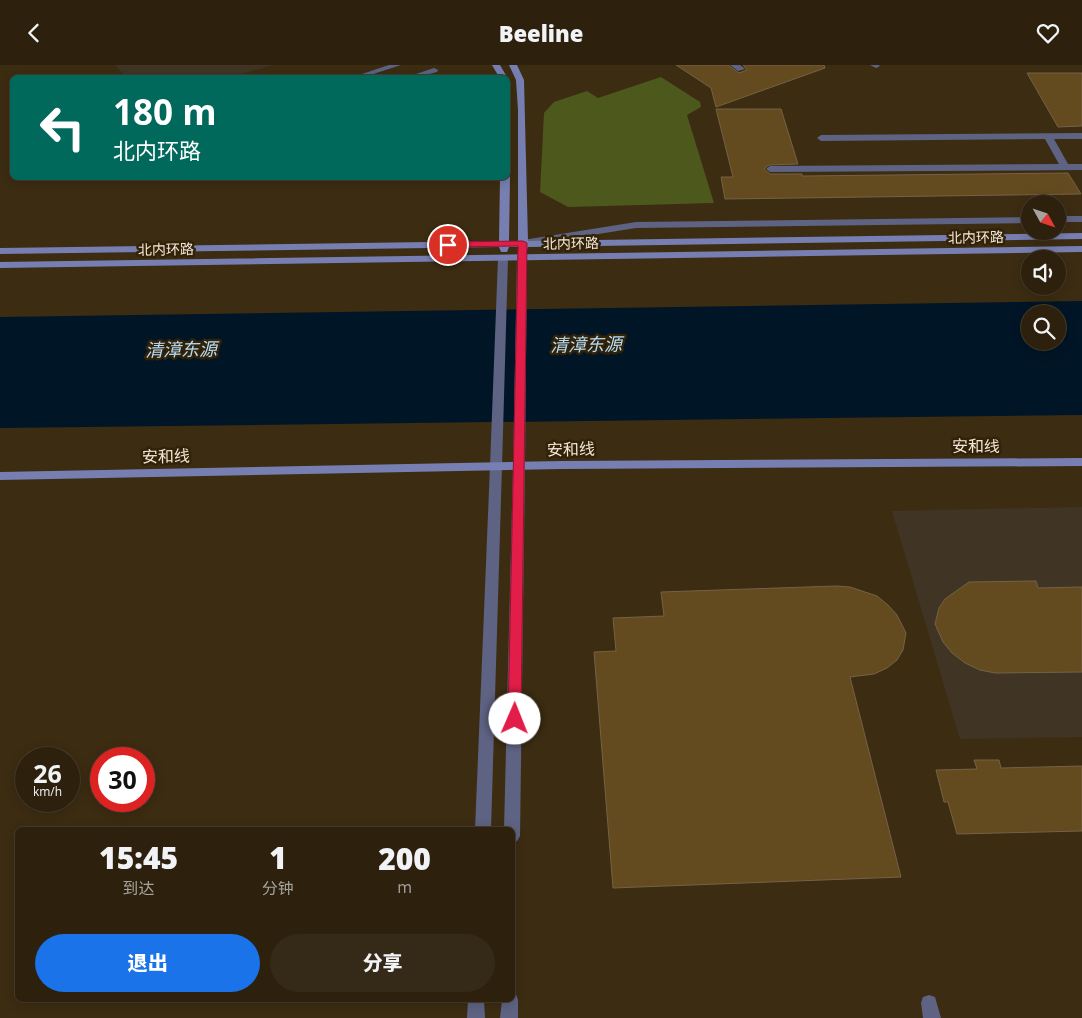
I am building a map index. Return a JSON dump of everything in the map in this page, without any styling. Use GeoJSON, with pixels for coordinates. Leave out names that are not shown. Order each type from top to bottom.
{"type":"FeatureCollection","features":[{"type":"Feature","properties":{"kind":"main road"},"geometry":{"type":"LineString","coordinates":[[513,65],[520,80],[522,110],[522,257]]}},
{"type":"Feature","properties":{"kind":"main road"},"geometry":{"type":"LineString","coordinates":[[504,258],[505,180]]}},
{"type":"Feature","properties":{"kind":"main road","name":"北内环路"},"geometry":{"type":"LineString","coordinates":[[0,251],[1082,236]]}},
{"type":"Feature","properties":{"kind":"main road","name":"北内环路"},"geometry":{"type":"LineString","coordinates":[[0,265],[1082,249]]}},
{"type":"Feature","properties":{"kind":"main road","name":"安和线"},"geometry":{"type":"LineString","coordinates":[[0,476],[496,466],[1082,462]]}},
{"type":"Feature","properties":{"kind":"street"},"geometry":{"type":"LineString","coordinates":[[364,75],[397,65]]}},
{"type":"Feature","properties":{"kind":"street"},"geometry":{"type":"LineString","coordinates":[[418,75],[434,70],[427,65]]}},
{"type":"Feature","properties":{"kind":"street"},"geometry":{"type":"LineString","coordinates":[[1048,136],[1066,167]]}},
{"type":"Feature","properties":{"kind":"street"},"geometry":{"type":"LineString","coordinates":[[821,138],[1082,136]]}},
{"type":"Feature","properties":{"kind":"street"},"geometry":{"type":"LineString","coordinates":[[770,169],[1082,168]]}},
{"type":"Feature","properties":{"kind":"street"},"geometry":{"type":"LineString","coordinates":[[1066,219],[1082,219]]}},
{"type":"Feature","properties":{"kind":"street"},"geometry":{"type":"LineString","coordinates":[[523,243],[636,225],[1021,220]]}},
{"type":"Feature","properties":{"kind":"street"},"geometry":{"type":"LineString","coordinates":[[512,827],[522,257]]}},
{"type":"Feature","properties":{"kind":"street"},"geometry":{"type":"LineString","coordinates":[[482,827],[504,258]]}},
{"type":"Feature","properties":{"kind":"street"},"geometry":{"type":"LineString","coordinates":[[476,1002],[476,1018]]}},
{"type":"Feature","properties":{"kind":"street"},"geometry":{"type":"LineString","coordinates":[[509,1018],[510,1002]]}},
{"type":"Feature","properties":{"kind":"shaded area"},"geometry":{"type":"Polygon","coordinates":[[[115,65],[273,65],[238,75],[124,75],[115,65]]]}},
{"type":"Feature","properties":{"kind":"shaded area"},"geometry":{"type":"Polygon","coordinates":[[[1082,507],[1082,737],[960,739],[892,511],[1082,507]]]}},
{"type":"Feature","properties":{"kind":"green space"},"geometry":{"type":"Polygon","coordinates":[[[661,77],[700,102],[701,107],[687,115],[714,203],[568,207],[540,192],[544,113],[554,102],[587,91],[598,98],[661,77]]]}},
{"type":"Feature","properties":{"kind":"water","name":"清漳东源"},"geometry":{"type":"Polygon","coordinates":[[[1082,301],[1082,415],[0,428],[0,317],[1082,301]]]}},
{"type":"Feature","properties":{"kind":"building"},"geometry":{"type":"Polygon","coordinates":[[[676,65],[728,65],[739,73],[747,70],[743,65],[824,65],[825,68],[716,107],[711,88],[676,65]]]}},
{"type":"Feature","properties":{"kind":"building"},"geometry":{"type":"Polygon","coordinates":[[[1027,73],[1082,73],[1082,126],[1058,127],[1027,73]]]}},
{"type":"Feature","properties":{"kind":"building"},"geometry":{"type":"Polygon","coordinates":[[[716,109],[781,109],[798,164],[769,165],[764,169],[770,174],[802,174],[802,176],[1068,173],[1081,194],[725,199],[721,177],[733,177],[716,109]]]}},
{"type":"Feature","properties":{"kind":"building"},"geometry":{"type":"Polygon","coordinates":[[[1036,581],[1038,588],[1082,587],[1082,672],[995,673],[980,670],[965,663],[952,653],[943,642],[935,624],[939,608],[945,599],[969,582],[1036,581]]]}},
{"type":"Feature","properties":{"kind":"building"},"geometry":{"type":"Polygon","coordinates":[[[850,587],[877,596],[897,615],[906,633],[903,650],[897,660],[887,668],[874,674],[850,677],[901,877],[613,888],[594,652],[616,651],[613,618],[664,616],[661,592],[850,587]]]}},
{"type":"Feature","properties":{"kind":"building"},"geometry":{"type":"Polygon","coordinates":[[[974,760],[999,760],[1001,768],[1082,766],[1082,831],[957,834],[948,802],[944,802],[936,770],[977,769],[974,760]]]}},
{"type":"Feature","properties":{"kind":"route"},"geometry":{"type":"LineString","coordinates":[[448,245],[523,243],[515,719]]}}]}
